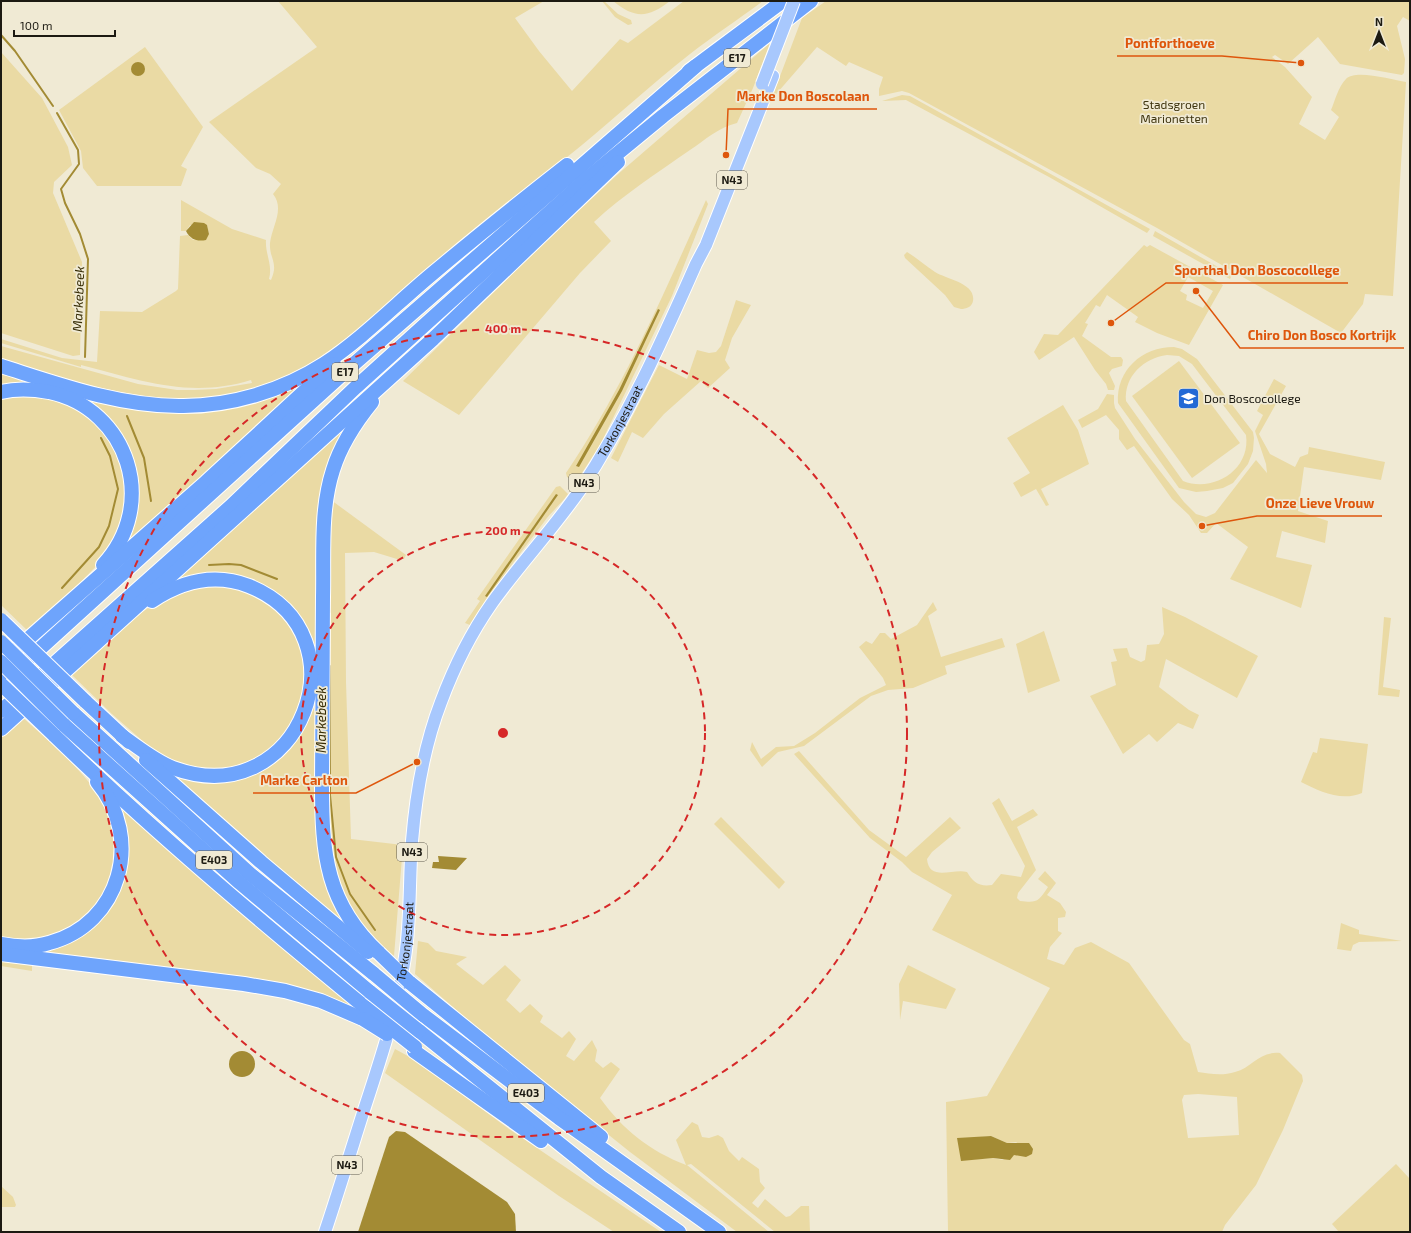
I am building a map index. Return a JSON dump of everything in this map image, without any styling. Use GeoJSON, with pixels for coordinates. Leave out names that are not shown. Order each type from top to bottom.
{"type":"FeatureCollection","features":[{"type":"Feature","properties":{"kind":"highway","name":"E17"},"geometry":{"type":"LineString","coordinates":[[1,684],[348,369],[696,66],[783,1]]}},
{"type":"Feature","properties":{"kind":"highway","name":"E17"},"geometry":{"type":"LineString","coordinates":[[1,711],[230,507],[356,387],[584,181],[663,116],[811,1]]}},
{"type":"Feature","properties":{"kind":"highway"},"geometry":{"type":"LineString","coordinates":[[1,366],[106,397],[144,404],[180,406],[212,405],[235,400],[263,392],[294,379],[323,364],[370,329],[432,275],[542,185],[696,66]]}},
{"type":"Feature","properties":{"kind":"highway"},"geometry":{"type":"LineString","coordinates":[[1,729],[288,468],[433,339],[608,173],[663,116]]}},
{"type":"Feature","properties":{"kind":"highway"},"geometry":{"type":"LineString","coordinates":[[1,662],[206,482],[432,275]]}},
{"type":"Feature","properties":{"kind":"highway"},"geometry":{"type":"LineString","coordinates":[[379,956],[352,922],[339,899],[329,876],[325,850],[322,823],[324,512],[333,470],[342,446],[354,425],[374,400],[433,339]]}},
{"type":"Feature","properties":{"kind":"highway"},"geometry":{"type":"LineString","coordinates":[[1,392],[34,389],[63,395],[86,406],[101,418],[116,436],[129,467],[131,481],[131,506],[129,519],[119,543],[108,560],[47,622]]}},
{"type":"Feature","properties":{"kind":"highway"},"geometry":{"type":"LineString","coordinates":[[112,629],[139,609],[179,586],[198,580],[227,580],[260,591],[272,599],[289,615],[297,626],[305,643],[310,659],[311,674],[309,698],[302,719],[290,739],[267,760],[247,770],[222,776],[191,773],[172,768],[122,736]]}},
{"type":"Feature","properties":{"kind":"highway"},"geometry":{"type":"LineString","coordinates":[[1,620],[144,758],[261,862],[617,1150],[631,1169]]}},
{"type":"Feature","properties":{"kind":"highway","name":"E403"},"geometry":{"type":"LineString","coordinates":[[1,642],[73,713],[250,874],[423,1015],[559,1118],[719,1232]]}},
{"type":"Feature","properties":{"kind":"highway","name":"E403"},"geometry":{"type":"LineString","coordinates":[[1,662],[63,724],[240,883],[419,1032],[601,1177],[679,1232]]}},
{"type":"Feature","properties":{"kind":"highway"},"geometry":{"type":"LineString","coordinates":[[1,684],[81,761],[365,1013],[576,1165],[601,1177]]}},
{"type":"Feature","properties":{"kind":"highway"},"geometry":{"type":"LineString","coordinates":[[1,944],[32,946],[49,943],[69,935],[90,921],[103,907],[116,885],[122,862],[118,821],[102,789],[81,761]]}},
{"type":"Feature","properties":{"kind":"highway"},"geometry":{"type":"LineString","coordinates":[[1,954],[244,984],[285,991],[339,1008],[365,1013]]}},
{"type":"Feature","properties":{"kind":"main road","name":"Torkonjestraat"},"geometry":{"type":"LineString","coordinates":[[696,264],[700,243],[794,1]]}},
{"type":"Feature","properties":{"kind":"main road","name":"Torkonjestraat"},"geometry":{"type":"LineString","coordinates":[[325,1232],[373,1084],[396,1005],[405,958],[410,916],[412,843],[417,797],[421,768],[434,719],[445,699],[481,620],[574,497],[604,452],[638,390],[715,224],[801,1]]}},
{"type":"Feature","properties":{"kind":"green space"},"geometry":{"type":"Polygon","coordinates":[[[278,1],[544,1],[515,18],[539,51],[572,91],[620,39],[628,43],[684,1],[763,1],[676,65],[582,145],[455,247],[345,339],[315,360],[284,377],[252,390],[218,397],[190,399],[162,398],[81,383],[1,359],[1,346],[138,384],[177,390],[216,389],[252,383],[251,380],[207,388],[186,388],[165,385],[81,365],[81,367],[1,343],[1,339],[62,358],[97,362],[100,311],[142,312],[176,291],[178,289],[180,236],[188,235],[193,240],[209,234],[207,225],[190,225],[186,231],[181,231],[181,200],[232,229],[266,240],[270,264],[269,279],[271,280],[274,265],[270,243],[278,212],[278,206],[273,194],[281,184],[270,174],[256,168],[209,122],[317,47],[278,1]]]}},
{"type":"Feature","properties":{"kind":"green space"},"geometry":{"type":"Polygon","coordinates":[[[602,1],[604,1],[618,14],[631,20],[632,24],[628,25],[615,17],[602,1]]]}},
{"type":"Feature","properties":{"kind":"green space"},"geometry":{"type":"Polygon","coordinates":[[[613,1],[670,1],[655,11],[642,14],[628,11],[613,1]]]}},
{"type":"Feature","properties":{"kind":"green space","name":"Stadsgroen Marionetten"},"geometry":{"type":"Polygon","coordinates":[[[826,1],[1410,1],[1410,21],[1403,17],[1397,26],[1405,59],[1404,73],[1402,75],[1340,64],[1318,37],[1288,64],[1275,55],[1272,57],[1285,67],[1312,97],[1299,124],[1325,140],[1339,117],[1331,110],[1339,90],[1346,79],[1351,76],[1366,75],[1406,82],[1393,296],[1365,294],[1363,304],[1341,333],[1157,228],[909,93],[902,91],[879,96],[879,89],[883,77],[849,62],[846,66],[817,47],[771,100],[802,18],[826,1]]]}},
{"type":"Feature","properties":{"kind":"green space"},"geometry":{"type":"Polygon","coordinates":[[[770,43],[753,88],[737,123],[718,131],[707,138],[628,193],[594,222],[611,241],[580,273],[459,415],[403,381],[544,243],[617,175],[770,43]]]}},
{"type":"Feature","properties":{"kind":"green space"},"geometry":{"type":"Polygon","coordinates":[[[145,47],[203,127],[181,166],[187,169],[181,186],[97,186],[83,168],[81,151],[59,110],[145,47]]]}},
{"type":"Feature","properties":{"kind":"green space"},"geometry":{"type":"Polygon","coordinates":[[[1,52],[42,98],[68,147],[72,165],[54,182],[53,193],[82,262],[80,355],[73,356],[1,333],[1,52]]]}},
{"type":"Feature","properties":{"kind":"green space"},"geometry":{"type":"Polygon","coordinates":[[[902,95],[910,96],[1150,229],[1147,233],[1049,177],[906,100],[882,101],[902,95]]]}},
{"type":"Feature","properties":{"kind":"green space"},"geometry":{"type":"Polygon","coordinates":[[[706,200],[708,204],[672,296],[600,445],[576,482],[567,477],[566,473],[606,408],[642,340],[706,200]]]}},
{"type":"Feature","properties":{"kind":"green space"},"geometry":{"type":"Polygon","coordinates":[[[1155,231],[1232,275],[1230,279],[1153,236],[1155,231]]]}},
{"type":"Feature","properties":{"kind":"green space"},"geometry":{"type":"Polygon","coordinates":[[[1144,245],[1147,247],[1150,245],[1223,285],[1189,345],[1157,333],[1135,322],[1138,317],[1107,295],[1100,307],[1096,305],[1085,323],[1088,324],[1082,336],[1111,357],[1121,357],[1123,360],[1122,366],[1112,369],[1109,373],[1115,386],[1114,390],[1108,390],[1106,384],[1095,370],[1074,337],[1039,360],[1034,352],[1044,334],[1058,335],[1144,245]],[[1188,277],[1180,291],[1187,295],[1186,300],[1203,308],[1213,291],[1188,277]]]}},
{"type":"Feature","properties":{"kind":"green space"},"geometry":{"type":"Polygon","coordinates":[[[907,252],[935,272],[959,282],[970,290],[973,295],[971,305],[963,309],[954,307],[945,295],[905,258],[904,255],[907,252]]]}},
{"type":"Feature","properties":{"kind":"green space"},"geometry":{"type":"Polygon","coordinates":[[[736,300],[751,305],[732,338],[725,360],[730,368],[708,388],[701,381],[664,414],[643,438],[632,432],[618,462],[611,458],[659,365],[687,379],[697,350],[709,353],[716,352],[721,346],[736,300]]]}},
{"type":"Feature","properties":{"kind":"green space"},"geometry":{"type":"Polygon","coordinates":[[[1174,347],[1182,349],[1197,359],[1253,432],[1253,451],[1248,464],[1233,483],[1223,488],[1196,492],[1179,488],[1118,403],[1121,380],[1126,371],[1142,356],[1151,351],[1174,347]],[[1167,355],[1143,364],[1132,376],[1128,384],[1126,401],[1183,481],[1195,484],[1206,484],[1228,476],[1236,468],[1242,459],[1246,448],[1246,435],[1192,364],[1179,356],[1167,355]]]}},
{"type":"Feature","properties":{"kind":"green space"},"geometry":{"type":"Polygon","coordinates":[[[1179,361],[1240,443],[1192,478],[1132,396],[1179,361]]]}},
{"type":"Feature","properties":{"kind":"green space"},"geometry":{"type":"Polygon","coordinates":[[[322,367],[116,556],[132,467],[81,400],[1,390],[1,369],[190,410],[322,367]]]}},
{"type":"Feature","properties":{"kind":"green space"},"geometry":{"type":"Polygon","coordinates":[[[1274,379],[1286,386],[1259,434],[1270,454],[1295,467],[1300,457],[1308,454],[1309,447],[1385,462],[1381,480],[1304,467],[1298,511],[1328,521],[1325,543],[1282,531],[1276,557],[1312,565],[1301,608],[1230,579],[1248,547],[1216,523],[1207,533],[1201,533],[1189,515],[1172,499],[1134,446],[1127,450],[1119,439],[1119,430],[1106,415],[1082,428],[1078,420],[1098,409],[1107,394],[1114,395],[1115,408],[1135,439],[1184,502],[1196,514],[1206,517],[1215,513],[1256,460],[1267,473],[1266,464],[1255,431],[1263,415],[1257,411],[1274,379]]]}},
{"type":"Feature","properties":{"kind":"green space"},"geometry":{"type":"Polygon","coordinates":[[[26,394],[65,402],[94,419],[116,446],[126,481],[124,514],[117,535],[106,556],[29,632],[1,605],[1,399],[26,394]]]}},
{"type":"Feature","properties":{"kind":"green space"},"geometry":{"type":"Polygon","coordinates":[[[1063,405],[1078,430],[1089,464],[1041,489],[1049,505],[1046,506],[1036,489],[1021,497],[1013,483],[1030,473],[1007,438],[1063,405]]]}},
{"type":"Feature","properties":{"kind":"green space"},"geometry":{"type":"Polygon","coordinates":[[[358,410],[334,457],[317,816],[359,938],[160,765],[213,779],[293,740],[310,645],[252,584],[163,588],[358,410]]]}},
{"type":"Feature","properties":{"kind":"green space"},"geometry":{"type":"Polygon","coordinates":[[[560,486],[568,494],[547,518],[515,560],[470,625],[465,623],[480,601],[477,599],[556,487],[560,486]]]}},
{"type":"Feature","properties":{"kind":"green space"},"geometry":{"type":"Polygon","coordinates":[[[331,500],[406,555],[404,559],[397,559],[374,552],[345,553],[346,682],[351,839],[403,845],[394,956],[377,942],[363,927],[347,902],[336,878],[324,812],[331,500]]]}},
{"type":"Feature","properties":{"kind":"green space"},"geometry":{"type":"Polygon","coordinates":[[[221,585],[249,592],[278,612],[298,638],[305,667],[301,707],[279,742],[252,762],[225,769],[191,767],[172,760],[153,750],[112,714],[71,674],[114,635],[146,609],[180,591],[196,586],[221,585]]]}},
{"type":"Feature","properties":{"kind":"green space"},"geometry":{"type":"Polygon","coordinates":[[[933,602],[937,610],[928,616],[941,657],[1002,638],[1005,647],[945,666],[947,674],[913,688],[888,690],[871,696],[804,746],[778,752],[762,767],[750,750],[752,742],[761,759],[776,747],[794,746],[815,733],[860,698],[886,685],[883,678],[859,647],[866,641],[872,644],[880,633],[885,633],[891,639],[917,625],[933,602]]]}},
{"type":"Feature","properties":{"kind":"green space"},"geometry":{"type":"Polygon","coordinates":[[[1162,607],[1185,617],[1258,656],[1237,698],[1166,659],[1159,687],[1189,710],[1199,715],[1193,729],[1178,723],[1157,742],[1149,734],[1123,754],[1090,696],[1116,685],[1111,662],[1117,661],[1113,649],[1127,648],[1130,657],[1141,662],[1145,660],[1147,645],[1159,644],[1164,634],[1162,607]]]}},
{"type":"Feature","properties":{"kind":"green space"},"geometry":{"type":"Polygon","coordinates":[[[1384,617],[1391,618],[1383,687],[1400,690],[1399,697],[1378,695],[1384,617]]]}},
{"type":"Feature","properties":{"kind":"green space"},"geometry":{"type":"Polygon","coordinates":[[[1044,631],[1060,681],[1028,693],[1016,644],[1044,631]]]}},
{"type":"Feature","properties":{"kind":"green space"},"geometry":{"type":"Polygon","coordinates":[[[22,717],[70,761],[92,786],[107,811],[112,828],[114,845],[114,861],[110,878],[104,893],[94,907],[82,919],[58,935],[33,940],[1,938],[1,738],[22,717]]]}},
{"type":"Feature","properties":{"kind":"green space"},"geometry":{"type":"Polygon","coordinates":[[[1320,738],[1368,744],[1362,793],[1338,796],[1315,789],[1301,782],[1313,752],[1317,753],[1320,738]]]}},
{"type":"Feature","properties":{"kind":"green space"},"geometry":{"type":"Polygon","coordinates":[[[799,751],[869,830],[906,857],[950,817],[961,828],[932,852],[927,859],[929,866],[932,870],[942,873],[961,871],[967,872],[974,881],[983,885],[992,885],[1001,874],[1021,877],[1025,866],[992,803],[999,798],[1012,821],[1033,809],[1038,815],[1017,827],[1036,870],[1018,893],[1017,898],[1020,901],[1030,902],[1039,899],[1048,887],[1038,879],[1045,871],[1056,883],[1047,895],[1060,903],[1066,912],[1065,917],[1058,918],[1058,931],[1062,933],[1050,947],[1047,959],[1064,965],[1075,948],[1091,942],[1129,963],[1184,1040],[1190,1044],[1198,1072],[1226,1074],[1241,1070],[1267,1054],[1280,1053],[1302,1075],[1303,1081],[1283,1130],[1256,1185],[1225,1225],[1222,1232],[948,1232],[946,1102],[987,1096],[1050,988],[932,930],[952,895],[912,872],[902,862],[870,838],[794,754],[799,751]],[[1198,1094],[1184,1095],[1182,1100],[1188,1138],[1239,1135],[1237,1097],[1198,1094]],[[991,1136],[981,1137],[961,1160],[993,1158],[1003,1160],[1017,1142],[1007,1143],[991,1136]]]}},
{"type":"Feature","properties":{"kind":"green space"},"geometry":{"type":"Polygon","coordinates":[[[113,800],[327,985],[356,1006],[355,1012],[325,1000],[1,947],[62,943],[120,879],[113,800]]]}},
{"type":"Feature","properties":{"kind":"green space"},"geometry":{"type":"Polygon","coordinates":[[[721,817],[785,882],[779,889],[714,824],[721,817]]]}},
{"type":"Feature","properties":{"kind":"green space"},"geometry":{"type":"Polygon","coordinates":[[[1341,923],[1359,930],[1359,934],[1402,941],[1359,942],[1353,945],[1351,951],[1337,949],[1341,923]]]}},
{"type":"Feature","properties":{"kind":"green space"},"geometry":{"type":"Polygon","coordinates":[[[418,941],[428,943],[436,951],[467,957],[456,964],[483,985],[505,965],[521,980],[506,1000],[520,1013],[530,1004],[543,1016],[540,1022],[562,1038],[569,1031],[576,1039],[566,1056],[574,1061],[592,1040],[597,1050],[595,1061],[603,1068],[611,1062],[620,1069],[600,1098],[628,1130],[649,1146],[686,1165],[676,1140],[692,1122],[698,1125],[702,1137],[709,1138],[718,1135],[723,1138],[729,1151],[739,1161],[742,1157],[759,1169],[760,1182],[765,1188],[752,1203],[758,1208],[765,1199],[786,1217],[790,1216],[801,1206],[809,1206],[810,1232],[775,1232],[691,1164],[687,1165],[769,1232],[737,1232],[630,1152],[498,1046],[415,974],[418,941]]]}},
{"type":"Feature","properties":{"kind":"green space"},"geometry":{"type":"Polygon","coordinates":[[[1,959],[30,963],[32,965],[32,971],[1,966],[1,959]]]}},
{"type":"Feature","properties":{"kind":"green space"},"geometry":{"type":"Polygon","coordinates":[[[908,965],[956,989],[946,1009],[903,1001],[900,1020],[899,984],[908,965]]]}},
{"type":"Feature","properties":{"kind":"green space"},"geometry":{"type":"Polygon","coordinates":[[[395,1049],[417,1061],[509,1129],[661,1232],[614,1232],[559,1196],[385,1073],[395,1049]]]}},
{"type":"Feature","properties":{"kind":"green space"},"geometry":{"type":"Polygon","coordinates":[[[1396,1164],[1410,1179],[1410,1232],[1339,1232],[1332,1224],[1396,1164]]]}},
{"type":"Feature","properties":{"kind":"green space"},"geometry":{"type":"Polygon","coordinates":[[[1,1186],[13,1197],[16,1205],[15,1207],[1,1207],[1,1186]]]}},
{"type":"Feature","properties":{"kind":"shaded area"},"geometry":{"type":"Polygon","coordinates":[[[138,62],[143,64],[145,69],[143,74],[138,76],[133,74],[131,69],[133,64],[138,62]]]}},
{"type":"Feature","properties":{"kind":"shaded area"},"geometry":{"type":"Polygon","coordinates":[[[194,222],[204,223],[207,225],[209,234],[206,240],[200,241],[194,239],[186,231],[194,222]]]}},
{"type":"Feature","properties":{"kind":"shaded area"},"geometry":{"type":"Polygon","coordinates":[[[658,309],[660,310],[622,391],[579,467],[576,466],[619,390],[658,309]]]}},
{"type":"Feature","properties":{"kind":"shaded area"},"geometry":{"type":"Polygon","coordinates":[[[556,494],[558,495],[487,597],[485,596],[556,494]]]}},
{"type":"Feature","properties":{"kind":"shaded area"},"geometry":{"type":"Polygon","coordinates":[[[438,856],[467,858],[456,870],[432,868],[433,862],[439,862],[438,856]]]}},
{"type":"Feature","properties":{"kind":"shaded area"},"geometry":{"type":"Polygon","coordinates":[[[242,1051],[251,1055],[255,1064],[251,1073],[242,1077],[233,1073],[229,1064],[233,1055],[242,1051]]]}},
{"type":"Feature","properties":{"kind":"shaded area"},"geometry":{"type":"Polygon","coordinates":[[[396,1131],[405,1132],[507,1202],[515,1214],[516,1232],[358,1232],[389,1137],[396,1131]]]}},
{"type":"Feature","properties":{"kind":"shaded area"},"geometry":{"type":"Polygon","coordinates":[[[991,1136],[1007,1143],[1029,1143],[1033,1149],[1032,1154],[1026,1157],[1014,1155],[1010,1160],[993,1158],[961,1161],[957,1138],[991,1136]]]}},
{"type":"Feature","properties":{"kind":"waterway","name":"Markebeek"},"geometry":{"type":"LineString","coordinates":[[1,35],[15,51],[53,106]]}},
{"type":"Feature","properties":{"kind":"waterway","name":"Markebeek"},"geometry":{"type":"LineString","coordinates":[[57,113],[78,150],[79,164],[61,189],[65,203],[80,234],[88,259],[85,357]]}},
{"type":"Feature","properties":{"kind":"waterway","name":"Markebeek"},"geometry":{"type":"LineString","coordinates":[[127,416],[144,458],[151,501]]}},
{"type":"Feature","properties":{"kind":"waterway"},"geometry":{"type":"LineString","coordinates":[[62,588],[99,547],[109,526],[118,489],[110,456],[101,438]]}},
{"type":"Feature","properties":{"kind":"waterway","name":"Markebeek"},"geometry":{"type":"LineString","coordinates":[[209,565],[241,565],[277,579]]}},
{"type":"Feature","properties":{"kind":"waterway","name":"Markebeek"},"geometry":{"type":"LineString","coordinates":[[330,594],[330,612]]}},
{"type":"Feature","properties":{"kind":"waterway","name":"Markebeek"},"geometry":{"type":"LineString","coordinates":[[330,666],[330,795],[336,857],[350,894],[375,930]]}},
{"type":"Feature","properties":{"kind":"place","name":"Pontforthoeve"},"geometry":{"type":"Point","coordinates":[1301,63]}},
{"type":"Feature","properties":{"kind":"place","name":"Marke Don Boscolaan"},"geometry":{"type":"Point","coordinates":[726,155]}},
{"type":"Feature","properties":{"kind":"place","name":"Chiro Don Bosco Kortrijk"},"geometry":{"type":"Point","coordinates":[1196,291]}},
{"type":"Feature","properties":{"kind":"place","name":"Sporthal Don Boscocollege"},"geometry":{"type":"Point","coordinates":[1111,323]}},
{"type":"Feature","properties":{"kind":"place","name":"Don Boscocollege"},"geometry":{"type":"Point","coordinates":[1189,399]}},
{"type":"Feature","properties":{"kind":"place","name":"Onze Lieve Vrouw"},"geometry":{"type":"Point","coordinates":[1202,526]}},
{"type":"Feature","properties":{"kind":"place","name":"Marke Carlton"},"geometry":{"type":"Point","coordinates":[417,762]}}]}
